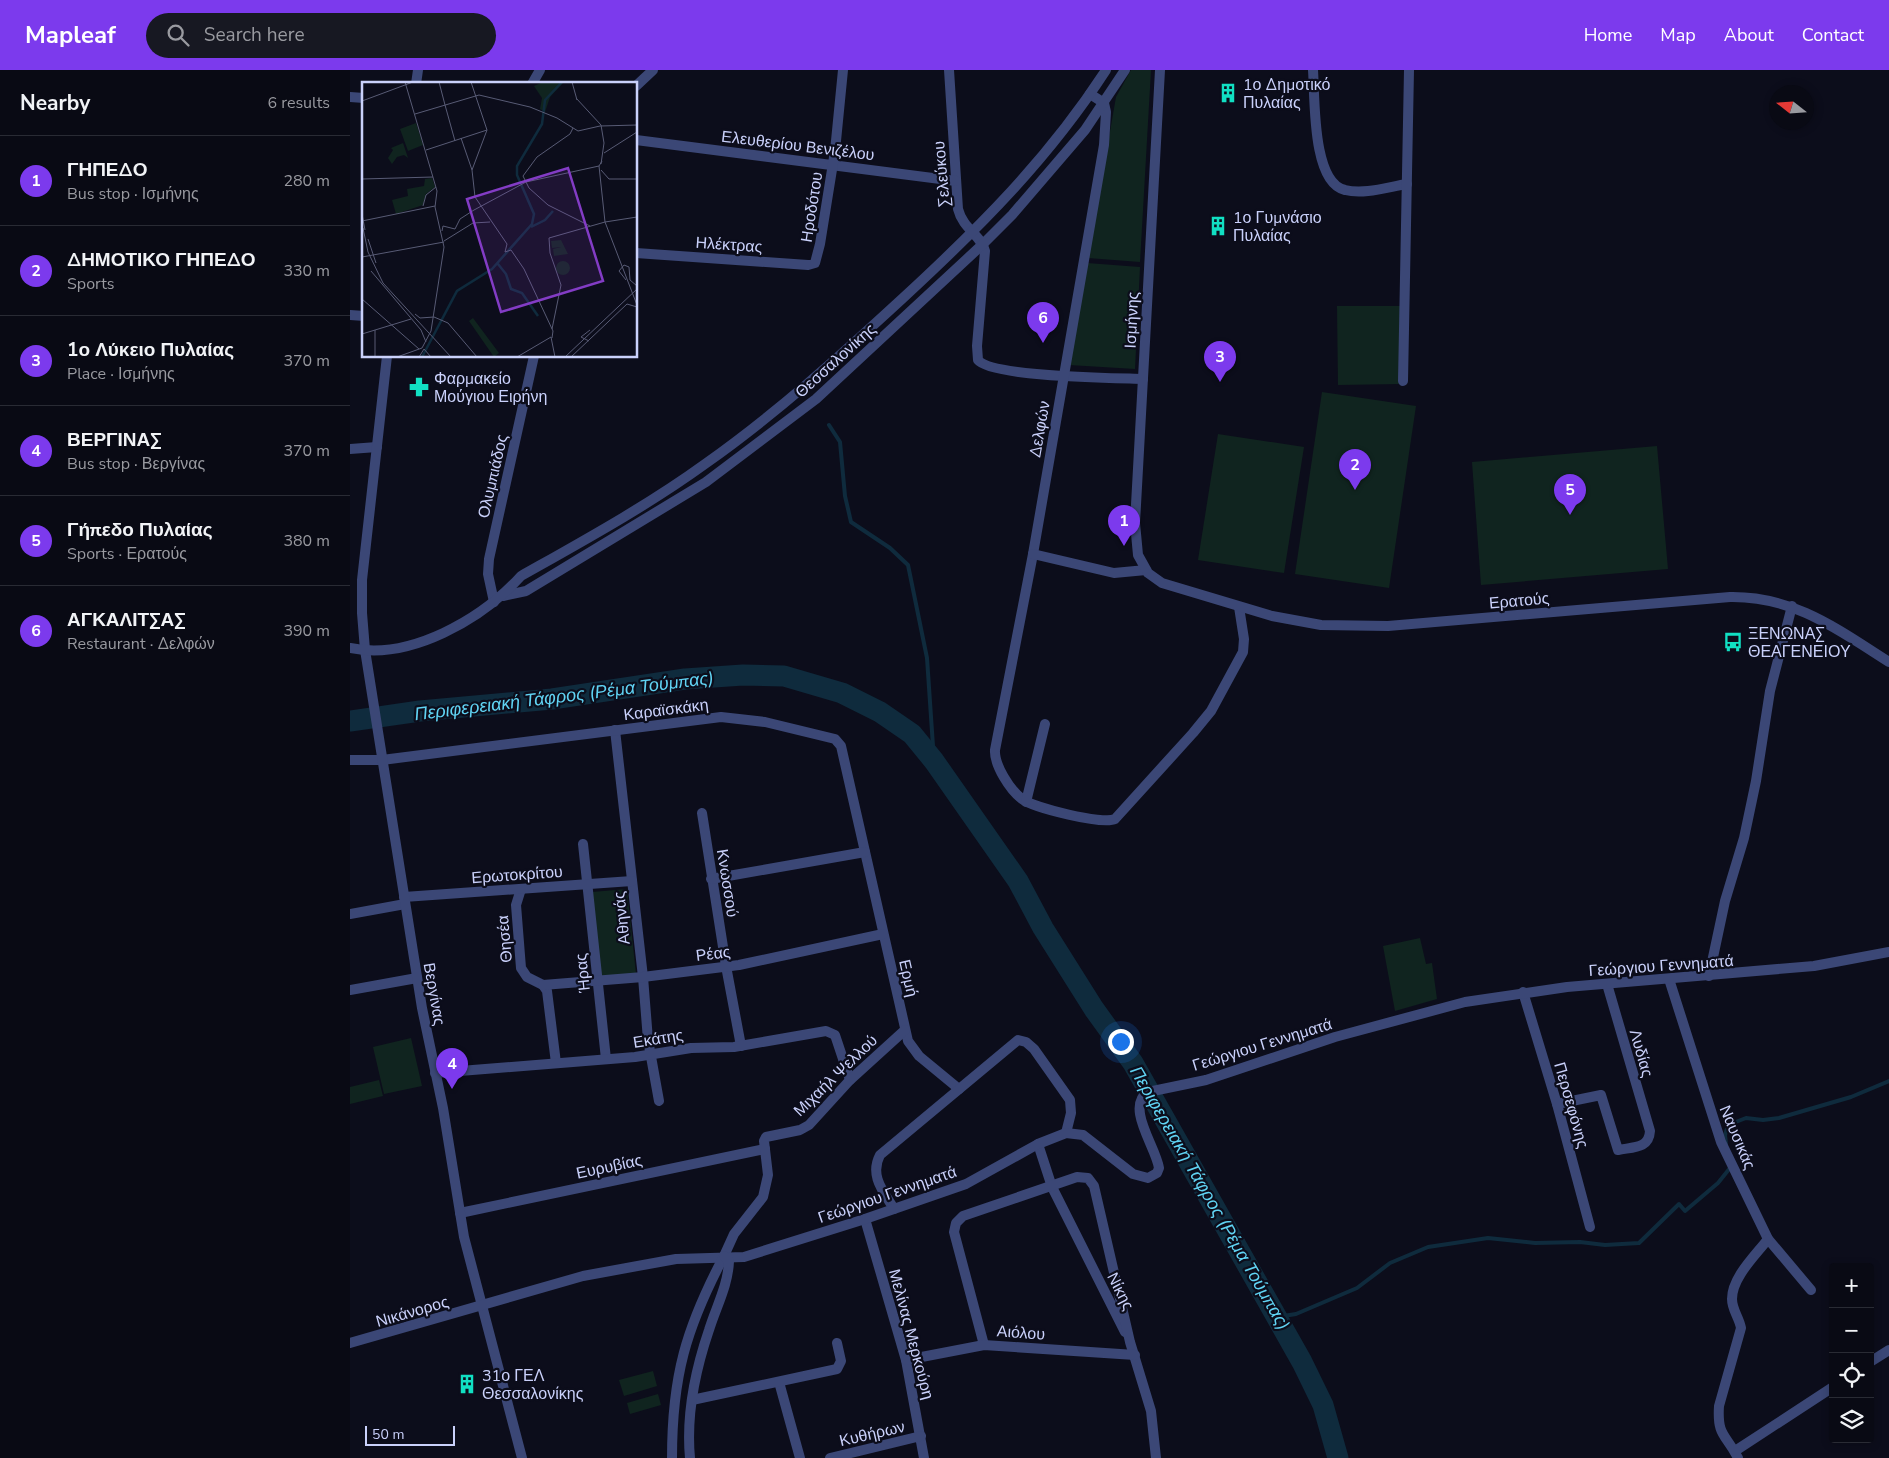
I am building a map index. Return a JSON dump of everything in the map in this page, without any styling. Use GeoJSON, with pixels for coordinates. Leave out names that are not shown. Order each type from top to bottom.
{"type":"FeatureCollection","features":[{"type":"Feature","properties":{"kind":"street"},"geometry":{"type":"LineString","coordinates":[[533,82],[540,70]]}},
{"type":"Feature","properties":{"kind":"street"},"geometry":{"type":"LineString","coordinates":[[638,84],[653,70]]}},
{"type":"Feature","properties":{"kind":"street","name":"Ηροδότου"},"geometry":{"type":"LineString","coordinates":[[817,260],[833,165],[843,70]]}},
{"type":"Feature","properties":{"kind":"street","name":"Σελεύκου"},"geometry":{"type":"LineString","coordinates":[[949,70],[960,216],[983,244]]}},
{"type":"Feature","properties":{"kind":"street","name":"Θεσσαλονίκης"},"geometry":{"type":"LineString","coordinates":[[358,649],[407,646],[425,641],[460,624],[499,599],[521,576],[705,465],[808,385],[973,234],[1046,153],[1106,70]]}},
{"type":"Feature","properties":{"kind":"street","name":"Θεσσαλονίκης"},"geometry":{"type":"LineString","coordinates":[[499,599],[526,591],[713,478],[812,402],[983,244],[1050,173],[1104,103],[1125,70]]}},
{"type":"Feature","properties":{"kind":"street","name":"Ισμήνης"},"geometry":{"type":"LineString","coordinates":[[1146,570],[1138,555],[1134,539],[1160,70]]}},
{"type":"Feature","properties":{"kind":"street"},"geometry":{"type":"LineString","coordinates":[[1313,70],[1320,160],[1335,186],[1344,190],[1357,191],[1407,184]]}},
{"type":"Feature","properties":{"kind":"street"},"geometry":{"type":"LineString","coordinates":[[1403,381],[1409,70]]}},
{"type":"Feature","properties":{"kind":"street"},"geometry":{"type":"LineString","coordinates":[[1090,94],[1104,103]]}},
{"type":"Feature","properties":{"kind":"street","name":"Δελφών"},"geometry":{"type":"LineString","coordinates":[[1026,802],[1015,792],[1004,774],[996,760],[995,750],[1033,554],[1104,145],[1107,123],[1104,103]]}},
{"type":"Feature","properties":{"kind":"street","name":"Ελευθερίου Βενιζέλου"},"geometry":{"type":"LineString","coordinates":[[638,140],[956,181]]}},
{"type":"Feature","properties":{"kind":"street"},"geometry":{"type":"LineString","coordinates":[[983,244],[985,257],[977,355],[981,364],[990,368],[1063,376],[1143,379]]}},
{"type":"Feature","properties":{"kind":"street","name":"Ηλέκτρας"},"geometry":{"type":"LineString","coordinates":[[638,253],[808,265],[814,264],[817,260]]}},
{"type":"Feature","properties":{"kind":"street"},"geometry":{"type":"LineString","coordinates":[[876,322],[887,334]]}},
{"type":"Feature","properties":{"kind":"street","name":"Βεργίνας"},"geometry":{"type":"LineString","coordinates":[[387,358],[362,590],[358,649],[368,677],[417,978],[445,1116],[471,1270],[522,1458]]}},
{"type":"Feature","properties":{"kind":"street","name":"Ολυμπιάδος"},"geometry":{"type":"LineString","coordinates":[[499,599],[488,574],[489,559],[534,358]]}},
{"type":"Feature","properties":{"kind":"street"},"geometry":{"type":"LineString","coordinates":[[350,449],[377,447]]}},
{"type":"Feature","properties":{"kind":"street"},"geometry":{"type":"LineString","coordinates":[[705,465],[713,478]]}},
{"type":"Feature","properties":{"kind":"street"},"geometry":{"type":"LineString","coordinates":[[1033,554],[1114,573],[1123,574],[1146,570]]}},
{"type":"Feature","properties":{"kind":"street","name":"Ερατούς"},"geometry":{"type":"LineString","coordinates":[[1146,570],[1153,578],[1171,587],[1239,607],[1312,624],[1366,627],[1730,597],[1760,598],[1792,606],[1816,617],[1889,662]]}},
{"type":"Feature","properties":{"kind":"street"},"geometry":{"type":"LineString","coordinates":[[1709,976],[1725,901],[1744,838],[1756,781],[1770,691],[1792,606]]}},
{"type":"Feature","properties":{"kind":"street"},"geometry":{"type":"LineString","coordinates":[[1045,724],[1026,802],[1040,807],[1104,821],[1112,821],[1118,817],[1211,711],[1244,646],[1239,607]]}},
{"type":"Feature","properties":{"kind":"street"},"geometry":{"type":"LineString","coordinates":[[350,655],[358,649]]}},
{"type":"Feature","properties":{"kind":"street","name":"Καραϊσκάκη"},"geometry":{"type":"LineString","coordinates":[[350,760],[382,760],[732,717],[817,733],[835,739],[841,746],[865,852]]}},
{"type":"Feature","properties":{"kind":"street","name":"Αθηνάς"},"geometry":{"type":"LineString","coordinates":[[616,730],[651,1055],[659,1102]]}},
{"type":"Feature","properties":{"kind":"street","name":"Κνωσσού"},"geometry":{"type":"LineString","coordinates":[[702,813],[711,878],[741,1046]]}},
{"type":"Feature","properties":{"kind":"street","name":"Ήρας"},"geometry":{"type":"LineString","coordinates":[[583,844],[606,1060]]}},
{"type":"Feature","properties":{"kind":"street"},"geometry":{"type":"LineString","coordinates":[[711,878],[865,852]]}},
{"type":"Feature","properties":{"kind":"street","name":"Ερμή"},"geometry":{"type":"LineString","coordinates":[[865,852],[908,1041],[916,1052],[959,1089]]}},
{"type":"Feature","properties":{"kind":"street","name":"Ερωτοκρίτου"},"geometry":{"type":"LineString","coordinates":[[350,914],[404,900],[632,881]]}},
{"type":"Feature","properties":{"kind":"street","name":"Θησέα"},"geometry":{"type":"LineString","coordinates":[[521,889],[516,905],[522,968],[529,979],[543,985]]}},
{"type":"Feature","properties":{"kind":"street","name":"Ρέας"},"geometry":{"type":"LineString","coordinates":[[543,985],[643,977],[764,961],[883,934]]}},
{"type":"Feature","properties":{"kind":"street","name":"Γεώργιου Γεννηματά"},"geometry":{"type":"LineString","coordinates":[[481,1307],[583,1276],[676,1259],[744,1256],[865,1219],[966,1184],[1038,1144],[1066,1132],[1083,1135],[1133,1174],[1148,1178],[1157,1173],[1159,1168],[1139,1114],[1142,1096],[1148,1092],[1206,1080],[1335,1037],[1445,1006],[1523,992],[1814,966],[1889,952]]}},
{"type":"Feature","properties":{"kind":"street"},"geometry":{"type":"LineString","coordinates":[[350,990],[417,978]]}},
{"type":"Feature","properties":{"kind":"street","name":"Ναυσικάς"},"geometry":{"type":"LineString","coordinates":[[1668,979],[1721,1142],[1768,1239],[1811,1290]]}},
{"type":"Feature","properties":{"kind":"street","name":"Λυδίας"},"geometry":{"type":"LineString","coordinates":[[1557,1104],[1601,1094],[1618,1150],[1643,1146],[1648,1139],[1650,1131],[1607,984]]}},
{"type":"Feature","properties":{"kind":"street"},"geometry":{"type":"LineString","coordinates":[[543,985],[548,996],[556,1063]]}},
{"type":"Feature","properties":{"kind":"street","name":"Περσεφόνης"},"geometry":{"type":"LineString","coordinates":[[1523,992],[1557,1104],[1590,1227]]}},
{"type":"Feature","properties":{"kind":"street","name":"Μιχαήλ Ψελλού"},"geometry":{"type":"LineString","coordinates":[[765,1150],[766,1136],[807,1126],[850,1080],[905,1030]]}},
{"type":"Feature","properties":{"kind":"street","name":"Εκάτης"},"geometry":{"type":"LineString","coordinates":[[435,1073],[606,1060],[691,1048],[741,1046],[829,1031],[835,1035],[850,1080]]}},
{"type":"Feature","properties":{"kind":"street"},"geometry":{"type":"LineString","coordinates":[[894,1209],[877,1180],[876,1169],[878,1159],[886,1149],[1018,1040],[1026,1042],[1034,1048],[1070,1100],[1071,1113],[1066,1132]]}},
{"type":"Feature","properties":{"kind":"street","name":"Νίκης"},"geometry":{"type":"LineString","coordinates":[[1038,1144],[1052,1187],[1114,1307],[1135,1355],[1151,1411],[1156,1458]]}},
{"type":"Feature","properties":{"kind":"street"},"geometry":{"type":"LineString","coordinates":[[672,1458],[674,1405],[682,1357],[699,1308],[734,1234],[764,1197],[768,1175],[765,1150]]}},
{"type":"Feature","properties":{"kind":"street","name":"Ευρυβίας"},"geometry":{"type":"LineString","coordinates":[[460,1212],[765,1150]]}},
{"type":"Feature","properties":{"kind":"street"},"geometry":{"type":"LineString","coordinates":[[984,1345],[954,1232],[956,1223],[963,1216],[1081,1176],[1093,1182],[1130,1342]]}},
{"type":"Feature","properties":{"kind":"street","name":"Μελίνας Μερκούρη"},"geometry":{"type":"LineString","coordinates":[[865,1219],[906,1360],[924,1458]]}},
{"type":"Feature","properties":{"kind":"street"},"geometry":{"type":"LineString","coordinates":[[1768,1239],[1736,1282],[1732,1297],[1733,1310],[1739,1318],[1741,1328],[1719,1406],[1719,1430],[1736,1454],[1829,1390]]}},
{"type":"Feature","properties":{"kind":"street"},"geometry":{"type":"LineString","coordinates":[[690,1458],[692,1400],[700,1359],[726,1282],[729,1261],[724,1256]]}},
{"type":"Feature","properties":{"kind":"street","name":"Νικάνορος"},"geometry":{"type":"LineString","coordinates":[[350,1343],[481,1307]]}},
{"type":"Feature","properties":{"kind":"street"},"geometry":{"type":"LineString","coordinates":[[692,1400],[837,1368],[841,1358],[837,1343]]}},
{"type":"Feature","properties":{"kind":"street","name":"Αιόλου"},"geometry":{"type":"LineString","coordinates":[[906,1360],[984,1345],[1135,1355]]}},
{"type":"Feature","properties":{"kind":"street"},"geometry":{"type":"LineString","coordinates":[[1874,1359],[1889,1350]]}},
{"type":"Feature","properties":{"kind":"street"},"geometry":{"type":"LineString","coordinates":[[779,1382],[800,1458]]}},
{"type":"Feature","properties":{"kind":"street","name":"Κυθήρων"},"geometry":{"type":"LineString","coordinates":[[830,1458],[859,1455],[921,1436]]}},
{"type":"Feature","properties":{"kind":"street"},"geometry":{"type":"LineString","coordinates":[[1147,1458],[1156,1458]]}},
{"type":"Feature","properties":{"kind":"green space"},"geometry":{"type":"Polygon","coordinates":[[[1131,70],[1151,70],[1140,262],[1088,258],[1116,97],[1131,70]]]}},
{"type":"Feature","properties":{"kind":"green space"},"geometry":{"type":"Polygon","coordinates":[[[1087,263],[1140,267],[1135,369],[1069,365],[1087,263]]]}},
{"type":"Feature","properties":{"kind":"green space"},"geometry":{"type":"Polygon","coordinates":[[[1337,306],[1400,306],[1401,384],[1338,385],[1337,306]]]}},
{"type":"Feature","properties":{"kind":"green space"},"geometry":{"type":"Polygon","coordinates":[[[1322,392],[1416,406],[1389,588],[1295,574],[1322,392]]]}},
{"type":"Feature","properties":{"kind":"green space"},"geometry":{"type":"Polygon","coordinates":[[[1218,434],[1304,447],[1284,573],[1198,560],[1218,434]]]}},
{"type":"Feature","properties":{"kind":"green space"},"geometry":{"type":"Polygon","coordinates":[[[1657,446],[1668,569],[1481,585],[1472,462],[1657,446]]]}},
{"type":"Feature","properties":{"kind":"green space"},"geometry":{"type":"Polygon","coordinates":[[[627,889],[636,974],[601,978],[592,892],[627,889]]]}},
{"type":"Feature","properties":{"kind":"green space"},"geometry":{"type":"Polygon","coordinates":[[[1420,938],[1426,964],[1432,963],[1437,999],[1395,1011],[1383,946],[1420,938]]]}},
{"type":"Feature","properties":{"kind":"green space"},"geometry":{"type":"Polygon","coordinates":[[[411,1038],[422,1086],[384,1094],[373,1047],[411,1038]]]}},
{"type":"Feature","properties":{"kind":"green space"},"geometry":{"type":"Polygon","coordinates":[[[379,1080],[383,1096],[350,1104],[350,1087],[379,1080]]]}},
{"type":"Feature","properties":{"kind":"green space"},"geometry":{"type":"Polygon","coordinates":[[[653,1371],[657,1386],[624,1396],[619,1380],[653,1371]]]}},
{"type":"Feature","properties":{"kind":"green space"},"geometry":{"type":"Polygon","coordinates":[[[658,1394],[661,1405],[630,1414],[627,1403],[658,1394]]]}},
{"type":"Feature","properties":{"kind":"waterway"},"geometry":{"type":"LineString","coordinates":[[829,425],[840,442],[845,496],[851,522],[890,548],[908,565],[927,658],[934,761]]}},
{"type":"Feature","properties":{"kind":"waterway","name":"Περιφερειακή Τάφρος (Ρέμα Τούμπας)"},"geometry":{"type":"LineString","coordinates":[[350,721],[420,711],[552,699],[685,679],[743,675],[784,676],[842,693],[880,712],[912,734],[934,761],[1018,881],[1043,928],[1094,1009],[1133,1063],[1302,1362],[1323,1405],[1338,1458]]}},
{"type":"Feature","properties":{"kind":"waterway"},"geometry":{"type":"LineString","coordinates":[[1726,1144],[1725,1135],[1728,1125],[1746,1118],[1763,1120],[1779,1118],[1851,1097],[1889,1081]]}},
{"type":"Feature","properties":{"kind":"waterway"},"geometry":{"type":"LineString","coordinates":[[1277,1317],[1296,1314],[1357,1288],[1390,1263],[1428,1247],[1488,1238],[1535,1243],[1580,1242],[1605,1245],[1639,1243],[1679,1204],[1685,1211],[1718,1183],[1730,1168]]}},
{"type":"Feature","properties":{"kind":"place","name":"1ο Δημοτικό Πυλαίας"},"geometry":{"type":"Point","coordinates":[1228,93]}},
{"type":"Feature","properties":{"kind":"place","name":"1ο Γυμνάσιο Πυλαίας"},"geometry":{"type":"Point","coordinates":[1218,226]}},
{"type":"Feature","properties":{"kind":"place","name":"ΑΓΚΑΛΙΤΣΑΣ"},"geometry":{"type":"Point","coordinates":[1043,343]}},
{"type":"Feature","properties":{"kind":"place","name":"1ο Λύκειο Πυλαίας"},"geometry":{"type":"Point","coordinates":[1220,382]}},
{"type":"Feature","properties":{"kind":"place","name":"Φαρμακείο Μούγιου Ειρήνη"},"geometry":{"type":"Point","coordinates":[419,387]}},
{"type":"Feature","properties":{"kind":"place","name":"ΔΗΜΟΤΙΚΟ ΓΗΠΕΔΟ"},"geometry":{"type":"Point","coordinates":[1355,490]}},
{"type":"Feature","properties":{"kind":"place","name":"Γήπεδο Πυλαίας"},"geometry":{"type":"Point","coordinates":[1570,515]}},
{"type":"Feature","properties":{"kind":"place","name":"ΓΗΠΕΔΟ"},"geometry":{"type":"Point","coordinates":[1124,546]}},
{"type":"Feature","properties":{"kind":"place","name":"ΞΕΝΩΝΑΣ ΘΕΑΓΕΝΕΙΟΥ"},"geometry":{"type":"Point","coordinates":[1733,642]}},
{"type":"Feature","properties":{"kind":"place","name":"ΒΕΡΓΙΝΑΣ"},"geometry":{"type":"Point","coordinates":[452,1089]}},
{"type":"Feature","properties":{"kind":"place","name":"31ο ΓΕΛ Θεσσαλονίκης"},"geometry":{"type":"Point","coordinates":[467,1384]}}]}
